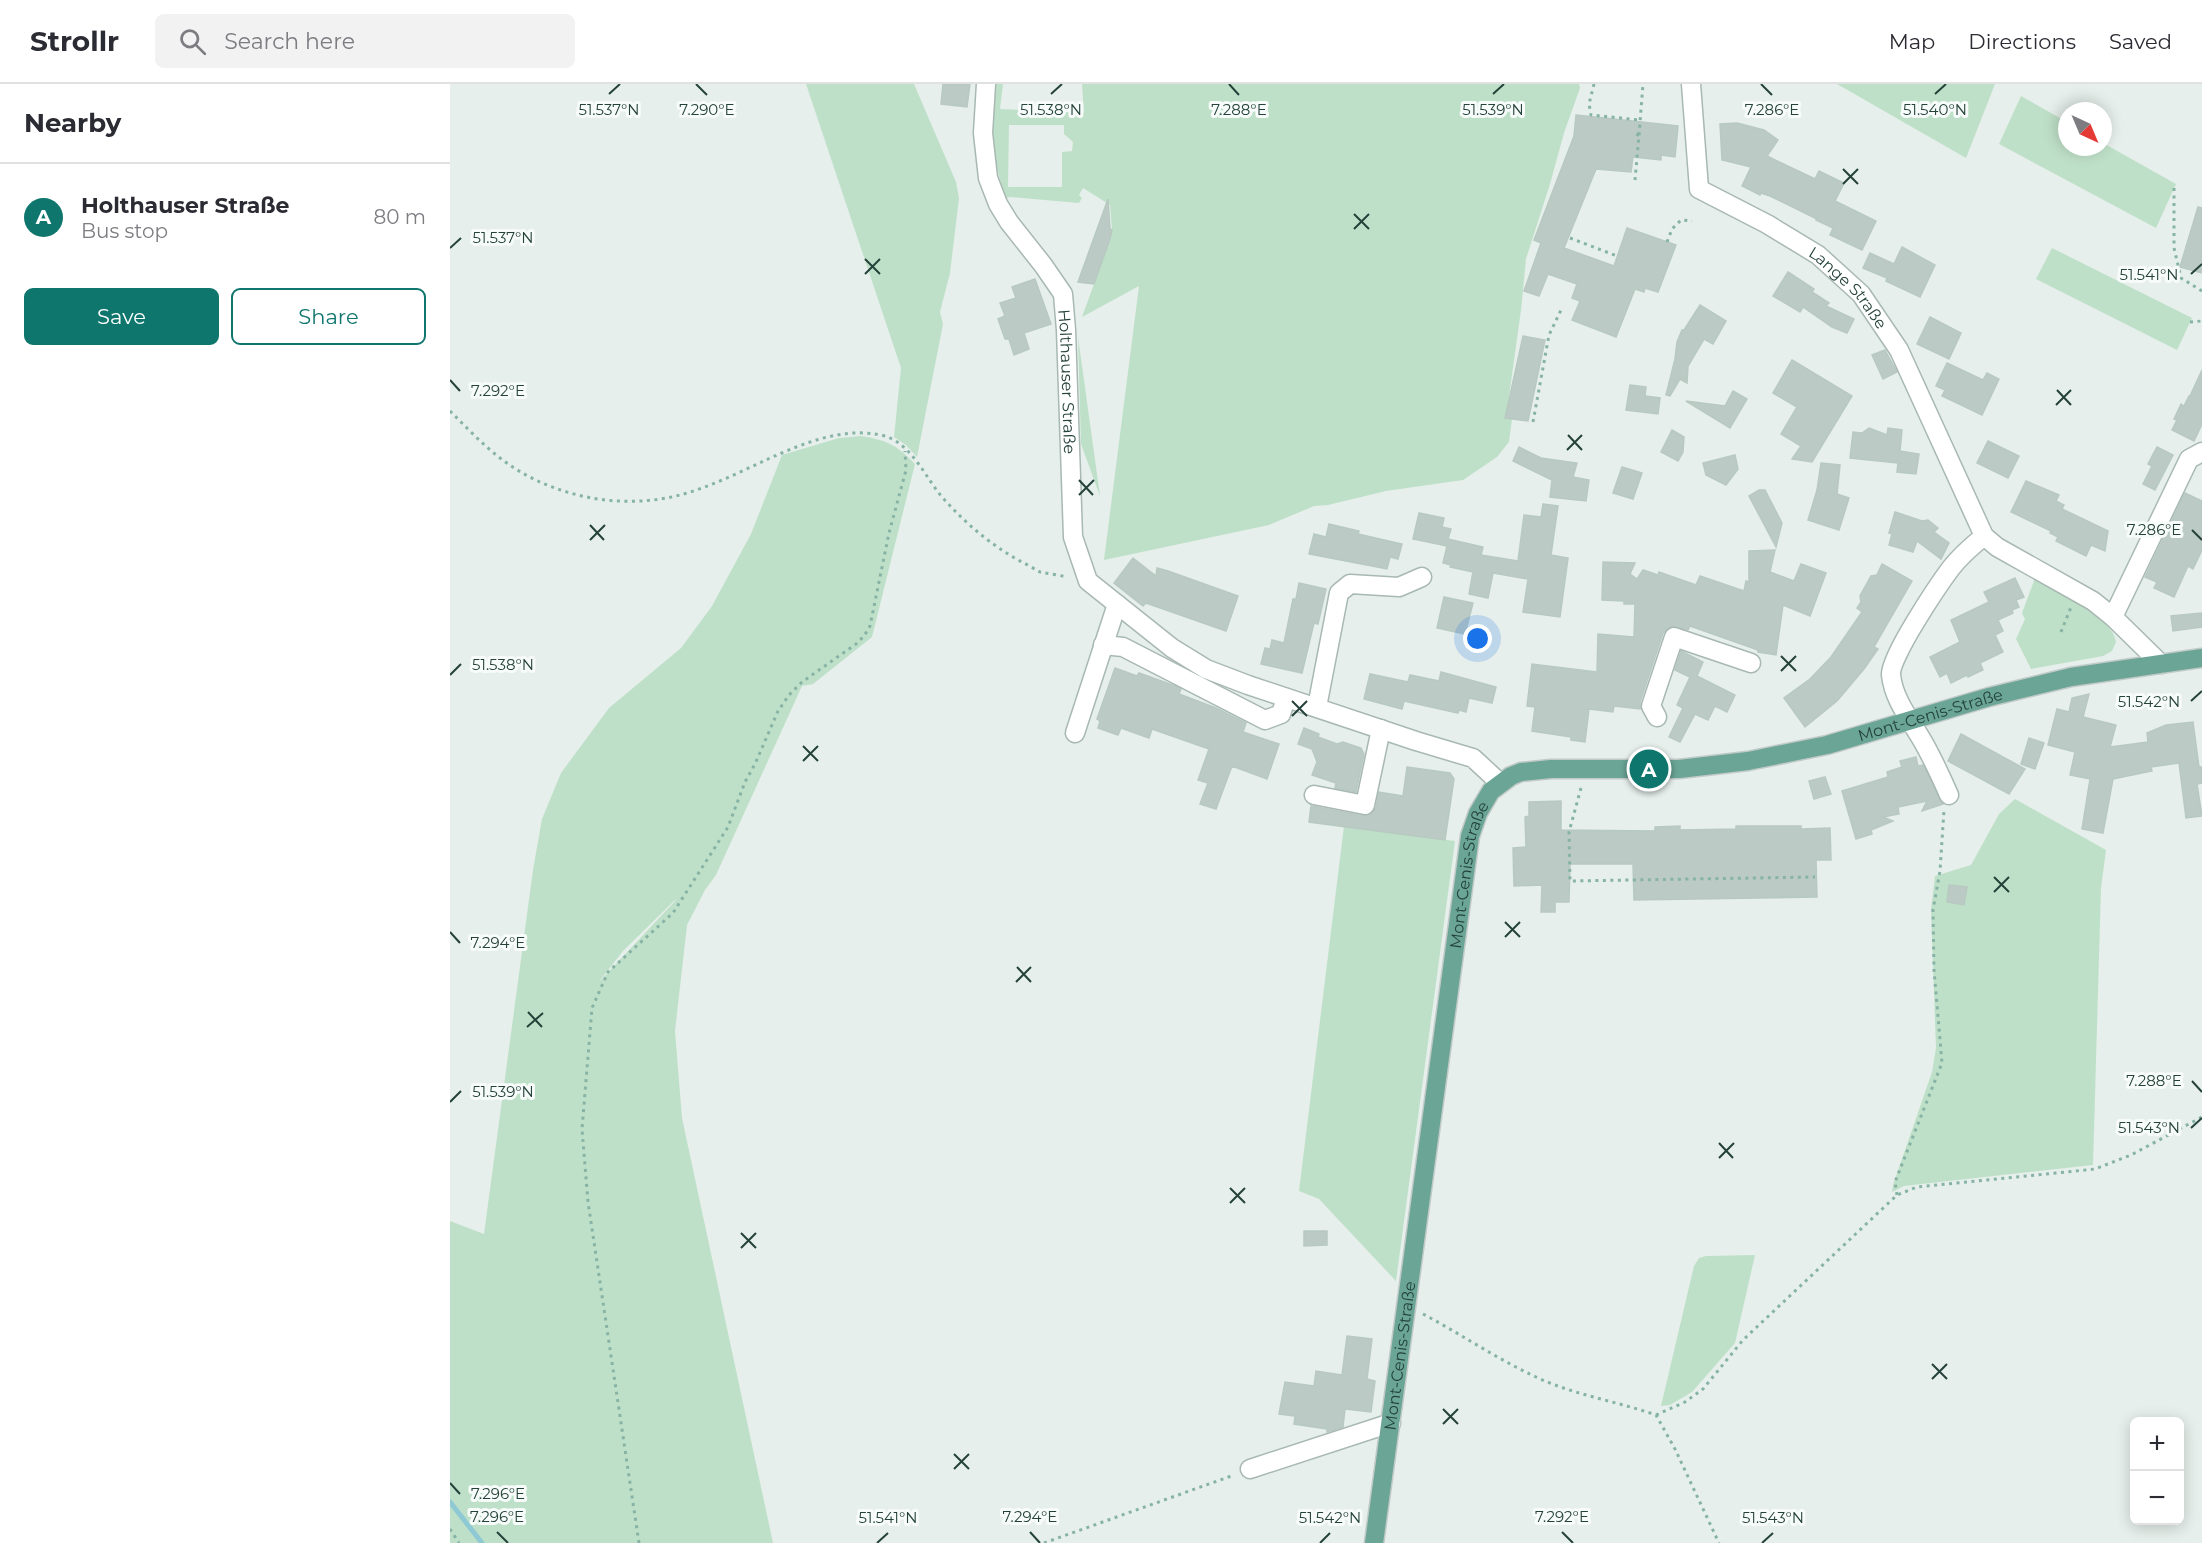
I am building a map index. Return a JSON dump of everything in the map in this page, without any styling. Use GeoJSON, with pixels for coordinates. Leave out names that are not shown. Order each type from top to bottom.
{"type":"FeatureCollection","features":[{"type":"Feature","properties":{"kind":"main road","name":"Mont-Cenis-Straße"},"geometry":{"type":"LineString","coordinates":[[1374,1543],[1470,836],[1483,802],[1500,783],[1510,776],[1535,770],[1679,769],[1748,761],[1827,745],[1989,697],[2071,678],[2202,658]]}},
{"type":"Feature","properties":{"kind":"street","name":"Holthauser Straße"},"geometry":{"type":"LineString","coordinates":[[986,84],[982,133],[988,178],[998,204],[1009,222],[1063,294],[1073,537],[1088,581]]}},
{"type":"Feature","properties":{"kind":"street","name":"Lange Straße"},"geometry":{"type":"LineString","coordinates":[[1690,84],[1699,189],[1767,224],[1818,255],[1861,294],[1899,350],[1984,536],[1997,547],[2093,601],[2113,617],[2161,664]]}},
{"type":"Feature","properties":{"kind":"street"},"geometry":{"type":"LineString","coordinates":[[2113,617],[2189,459],[2202,452]]}},
{"type":"Feature","properties":{"kind":"street"},"geometry":{"type":"LineString","coordinates":[[1949,795],[1927,747],[1892,684],[1890,672],[1893,662],[1951,568],[1968,549],[1984,536]]}},
{"type":"Feature","properties":{"kind":"street"},"geometry":{"type":"LineString","coordinates":[[1317,707],[1339,593],[1350,584],[1399,587],[1422,577]]}},
{"type":"Feature","properties":{"kind":"street"},"geometry":{"type":"LineString","coordinates":[[1088,581],[1172,648],[1206,669],[1286,698],[1473,758],[1500,783]]}},
{"type":"Feature","properties":{"kind":"street"},"geometry":{"type":"LineString","coordinates":[[1075,733],[1116,604]]}},
{"type":"Feature","properties":{"kind":"street"},"geometry":{"type":"LineString","coordinates":[[1657,717],[1651,706],[1674,637],[1751,663]]}},
{"type":"Feature","properties":{"kind":"street"},"geometry":{"type":"LineString","coordinates":[[1103,645],[1122,647],[1176,681],[1265,720],[1281,714],[1286,698]]}},
{"type":"Feature","properties":{"kind":"street"},"geometry":{"type":"LineString","coordinates":[[1176,681],[1186,656]]}},
{"type":"Feature","properties":{"kind":"street"},"geometry":{"type":"LineString","coordinates":[[1314,795],[1365,806],[1381,729]]}},
{"type":"Feature","properties":{"kind":"street"},"geometry":{"type":"LineString","coordinates":[[1250,1469],[1391,1424]]}},
{"type":"Feature","properties":{"kind":"path"},"geometry":{"type":"LineString","coordinates":[[1594,84],[1589,104],[1591,115],[1640,120]]}},
{"type":"Feature","properties":{"kind":"path"},"geometry":{"type":"LineString","coordinates":[[1635,180],[1643,84]]}},
{"type":"Feature","properties":{"kind":"path"},"geometry":{"type":"LineString","coordinates":[[2174,188],[2174,248],[2181,278],[2202,291]]}},
{"type":"Feature","properties":{"kind":"path"},"geometry":{"type":"LineString","coordinates":[[1667,242],[1672,229],[1681,220],[1692,221]]}},
{"type":"Feature","properties":{"kind":"path"},"geometry":{"type":"LineString","coordinates":[[1570,238],[1617,256]]}},
{"type":"Feature","properties":{"kind":"path"},"geometry":{"type":"LineString","coordinates":[[1533,422],[1549,335],[1561,310]]}},
{"type":"Feature","properties":{"kind":"path"},"geometry":{"type":"LineString","coordinates":[[2190,322],[2202,321]]}},
{"type":"Feature","properties":{"kind":"path"},"geometry":{"type":"LineString","coordinates":[[450,411],[499,457],[520,472],[542,483],[592,498],[628,501],[655,500],[681,495],[806,442],[851,432],[882,435],[895,440],[919,464],[942,497],[979,534],[1001,550],[1040,572],[1088,581]]}},
{"type":"Feature","properties":{"kind":"path"},"geometry":{"type":"LineString","coordinates":[[639,1543],[588,1202],[582,1128],[592,1008],[608,972],[673,913],[728,827],[745,782],[777,711],[802,682],[834,661],[864,636],[870,626],[889,532],[906,470],[906,451]]}},
{"type":"Feature","properties":{"kind":"path"},"geometry":{"type":"LineString","coordinates":[[2061,632],[2077,592]]}},
{"type":"Feature","properties":{"kind":"path"},"geometry":{"type":"LineString","coordinates":[[1586,769],[1569,832],[1570,881],[1815,877]]}},
{"type":"Feature","properties":{"kind":"path"},"geometry":{"type":"LineString","coordinates":[[1897,1195],[1895,1182],[1942,1063],[1934,970],[1933,910],[1940,871],[1944,809],[1949,795]]}},
{"type":"Feature","properties":{"kind":"path"},"geometry":{"type":"LineString","coordinates":[[1407,1309],[1429,1318],[1491,1354],[1569,1391],[1656,1414],[1684,1402],[1703,1389],[1743,1340],[1897,1195],[1917,1187],[2095,1169],[2131,1155],[2202,1117]]}},
{"type":"Feature","properties":{"kind":"path"},"geometry":{"type":"LineString","coordinates":[[1656,1414],[1676,1449],[1719,1543]]}},
{"type":"Feature","properties":{"kind":"path"},"geometry":{"type":"LineString","coordinates":[[1044,1543],[1250,1469]]}},
{"type":"Feature","properties":{"kind":"path"},"geometry":{"type":"LineString","coordinates":[[450,1529],[459,1543]]}},
{"type":"Feature","properties":{"kind":"green space"},"geometry":{"type":"Polygon","coordinates":[[[806,84],[914,84],[956,182],[959,198],[950,273],[940,312],[943,324],[917,457],[906,445],[894,437],[901,368],[806,84]]]}},
{"type":"Feature","properties":{"kind":"green space"},"geometry":{"type":"Polygon","coordinates":[[[996,84],[1003,84],[1000,109],[1084,113],[1082,84],[1579,84],[1580,88],[1526,259],[1506,418],[1512,419],[1509,442],[1497,457],[1463,480],[1386,491],[1328,505],[1314,506],[1269,525],[1104,560],[1139,286],[1082,317],[1110,240],[1112,230],[1110,205],[1083,188],[1079,195],[1082,198],[1079,203],[1006,198],[995,155],[996,84]],[[1009,125],[1008,187],[1062,187],[1062,152],[1072,151],[1073,142],[1064,134],[1064,125],[1009,125]]]}},
{"type":"Feature","properties":{"kind":"green space"},"geometry":{"type":"Polygon","coordinates":[[[1837,84],[1995,84],[1966,158],[1837,84]]]}},
{"type":"Feature","properties":{"kind":"green space"},"geometry":{"type":"Polygon","coordinates":[[[2021,96],[2058,117],[2058,156],[2112,156],[2112,148],[2176,184],[2156,228],[1999,144],[2021,96]]]}},
{"type":"Feature","properties":{"kind":"green space"},"geometry":{"type":"Polygon","coordinates":[[[2052,248],[2192,318],[2177,350],[2036,279],[2052,248]]]}},
{"type":"Feature","properties":{"kind":"green space"},"geometry":{"type":"Polygon","coordinates":[[[1078,337],[1100,496],[1081,444],[1078,337]]]}},
{"type":"Feature","properties":{"kind":"green space"},"geometry":{"type":"Polygon","coordinates":[[[861,436],[878,439],[903,452],[915,464],[872,637],[813,684],[802,686],[716,875],[705,890],[687,925],[675,1031],[682,1118],[773,1543],[450,1543],[450,1221],[484,1234],[533,870],[542,819],[561,773],[609,708],[681,648],[712,606],[751,534],[782,455],[839,438],[861,436]],[[676,900],[623,951],[598,983],[676,900]]]}},
{"type":"Feature","properties":{"kind":"green space"},"geometry":{"type":"Polygon","coordinates":[[[2035,578],[2082,605],[2105,623],[2113,633],[2116,642],[2112,651],[2103,656],[2031,669],[2016,639],[2025,619],[2022,613],[2035,578]]]}},
{"type":"Feature","properties":{"kind":"green space"},"geometry":{"type":"Polygon","coordinates":[[[2015,799],[2106,850],[2101,888],[2093,1165],[1904,1186],[1892,1192],[1932,1072],[1936,1048],[1931,910],[1935,876],[1971,865],[1999,814],[2015,799]]]}},
{"type":"Feature","properties":{"kind":"green space"},"geometry":{"type":"Polygon","coordinates":[[[1344,826],[1455,841],[1396,1281],[1319,1199],[1299,1191],[1344,826]]]}},
{"type":"Feature","properties":{"kind":"green space"},"geometry":{"type":"Polygon","coordinates":[[[1755,1255],[1735,1343],[1692,1392],[1670,1405],[1661,1406],[1694,1266],[1699,1258],[1706,1256],[1755,1255]]]}},
{"type":"Feature","properties":{"kind":"building"},"geometry":{"type":"Polygon","coordinates":[[[943,84],[970,84],[967,107],[941,104],[943,84]]]}},
{"type":"Feature","properties":{"kind":"building"},"geometry":{"type":"Polygon","coordinates":[[[1576,115],[1678,126],[1675,157],[1661,155],[1661,160],[1633,157],[1631,172],[1596,169],[1564,248],[1614,266],[1627,228],[1676,245],[1658,292],[1645,288],[1644,292],[1635,289],[1616,337],[1572,320],[1580,301],[1572,298],[1577,284],[1548,274],[1539,296],[1524,291],[1541,243],[1534,240],[1574,136],[1576,115]]]}},
{"type":"Feature","properties":{"kind":"building"},"geometry":{"type":"Polygon","coordinates":[[[1737,123],[1764,130],[1778,140],[1767,156],[1815,179],[1819,171],[1844,183],[1835,201],[1876,221],[1862,250],[1830,235],[1833,228],[1817,219],[1770,196],[1761,193],[1760,195],[1742,186],[1751,167],[1722,160],[1720,124],[1737,123]]]}},
{"type":"Feature","properties":{"kind":"building"},"geometry":{"type":"Polygon","coordinates":[[[1108,199],[1110,229],[1112,230],[1094,284],[1078,282],[1108,199]]]}},
{"type":"Feature","properties":{"kind":"building"},"geometry":{"type":"Polygon","coordinates":[[[2198,207],[2202,208],[2202,273],[2180,267],[2198,207]]]}},
{"type":"Feature","properties":{"kind":"building"},"geometry":{"type":"Polygon","coordinates":[[[1902,247],[1935,265],[1920,297],[1886,281],[1887,278],[1863,268],[1870,253],[1894,264],[1902,247]]]}},
{"type":"Feature","properties":{"kind":"building"},"geometry":{"type":"Polygon","coordinates":[[[1788,272],[1814,289],[1812,292],[1829,303],[1826,306],[1854,319],[1847,333],[1832,327],[1803,307],[1800,312],[1773,296],[1788,272]]]}},
{"type":"Feature","properties":{"kind":"building"},"geometry":{"type":"Polygon","coordinates":[[[1035,279],[1051,324],[1024,333],[1029,349],[1014,355],[1009,339],[1005,339],[998,319],[1005,316],[1000,303],[1016,298],[1012,287],[1035,279]]]}},
{"type":"Feature","properties":{"kind":"building"},"geometry":{"type":"Polygon","coordinates":[[[1700,305],[1726,321],[1713,344],[1704,339],[1688,366],[1687,383],[1680,379],[1670,396],[1666,395],[1677,342],[1682,330],[1700,305]]]}},
{"type":"Feature","properties":{"kind":"building"},"geometry":{"type":"Polygon","coordinates":[[[1930,317],[1961,333],[1949,359],[1917,344],[1930,317]]]}},
{"type":"Feature","properties":{"kind":"building"},"geometry":{"type":"Polygon","coordinates":[[[1523,336],[1545,340],[1528,421],[1505,418],[1523,336]]]}},
{"type":"Feature","properties":{"kind":"building"},"geometry":{"type":"Polygon","coordinates":[[[1885,350],[1897,372],[1883,379],[1872,355],[1885,350]]]}},
{"type":"Feature","properties":{"kind":"building"},"geometry":{"type":"Polygon","coordinates":[[[1792,360],[1852,396],[1812,462],[1792,459],[1801,446],[1781,434],[1797,407],[1773,393],[1792,360]]]}},
{"type":"Feature","properties":{"kind":"building"},"geometry":{"type":"Polygon","coordinates":[[[1947,363],[1983,380],[1987,373],[1999,379],[1982,415],[1942,396],[1945,390],[1936,386],[1947,363]]]}},
{"type":"Feature","properties":{"kind":"building"},"geometry":{"type":"Polygon","coordinates":[[[2202,370],[2202,424],[2194,441],[2172,430],[2181,404],[2184,406],[2202,370]]]}},
{"type":"Feature","properties":{"kind":"building"},"geometry":{"type":"Polygon","coordinates":[[[1630,385],[1646,387],[1645,396],[1660,398],[1658,414],[1626,410],[1630,385]]]}},
{"type":"Feature","properties":{"kind":"building"},"geometry":{"type":"Polygon","coordinates":[[[1733,391],[1747,399],[1730,428],[1686,401],[1725,406],[1733,391]]]}},
{"type":"Feature","properties":{"kind":"building"},"geometry":{"type":"Polygon","coordinates":[[[1869,428],[1887,435],[1888,428],[1902,430],[1900,451],[1919,454],[1916,474],[1897,472],[1898,463],[1850,458],[1853,432],[1862,433],[1869,428]]]}},
{"type":"Feature","properties":{"kind":"building"},"geometry":{"type":"Polygon","coordinates":[[[1672,430],[1684,437],[1683,452],[1678,461],[1661,452],[1672,430]]]}},
{"type":"Feature","properties":{"kind":"building"},"geometry":{"type":"Polygon","coordinates":[[[1988,441],[2019,456],[2008,478],[1977,463],[1988,441]]]}},
{"type":"Feature","properties":{"kind":"building"},"geometry":{"type":"Polygon","coordinates":[[[1519,447],[1541,458],[1577,463],[1573,477],[1589,480],[1586,501],[1550,497],[1552,480],[1513,461],[1519,447]]]}},
{"type":"Feature","properties":{"kind":"building"},"geometry":{"type":"Polygon","coordinates":[[[2157,447],[2173,455],[2155,490],[2143,484],[2152,466],[2148,464],[2157,447]]]}},
{"type":"Feature","properties":{"kind":"building"},"geometry":{"type":"Polygon","coordinates":[[[1735,455],[1738,469],[1726,485],[1706,475],[1703,463],[1735,455]]]}},
{"type":"Feature","properties":{"kind":"building"},"geometry":{"type":"Polygon","coordinates":[[[1821,463],[1840,465],[1837,494],[1849,498],[1839,530],[1808,520],[1817,490],[1821,463]]]}},
{"type":"Feature","properties":{"kind":"building"},"geometry":{"type":"Polygon","coordinates":[[[1622,467],[1642,473],[1633,499],[1613,493],[1622,467]]]}},
{"type":"Feature","properties":{"kind":"building"},"geometry":{"type":"Polygon","coordinates":[[[2026,481],[2059,495],[2056,501],[2064,505],[2062,509],[2108,531],[2105,551],[2091,545],[2086,556],[2056,541],[2058,537],[2050,533],[2051,531],[2011,512],[2026,481]]]}},
{"type":"Feature","properties":{"kind":"building"},"geometry":{"type":"Polygon","coordinates":[[[1759,490],[1765,490],[1782,523],[1776,547],[1749,496],[1759,490]]]}},
{"type":"Feature","properties":{"kind":"building"},"geometry":{"type":"Polygon","coordinates":[[[2185,493],[2202,501],[2202,550],[2193,569],[2188,566],[2174,597],[2154,588],[2157,582],[2145,577],[2185,493]]]}},
{"type":"Feature","properties":{"kind":"building"},"geometry":{"type":"Polygon","coordinates":[[[1543,504],[1558,506],[1551,555],[1568,558],[1560,617],[1523,612],[1528,579],[1493,573],[1488,598],[1469,594],[1473,572],[1450,567],[1451,565],[1443,563],[1447,546],[1413,539],[1419,513],[1444,518],[1442,527],[1451,529],[1448,539],[1483,547],[1481,555],[1518,561],[1524,515],[1541,517],[1543,504]]]}},
{"type":"Feature","properties":{"kind":"building"},"geometry":{"type":"Polygon","coordinates":[[[1895,512],[1922,521],[1928,520],[1938,528],[1934,532],[1949,543],[1941,559],[1917,541],[1913,552],[1889,545],[1892,534],[1889,533],[1895,512]]]}},
{"type":"Feature","properties":{"kind":"building"},"geometry":{"type":"Polygon","coordinates":[[[1329,524],[1359,531],[1358,534],[1402,544],[1398,559],[1390,557],[1387,569],[1309,554],[1314,534],[1326,537],[1329,524]]]}},
{"type":"Feature","properties":{"kind":"building"},"geometry":{"type":"Polygon","coordinates":[[[1775,550],[1770,572],[1794,581],[1801,564],[1826,573],[1810,616],[1783,605],[1776,655],[1758,652],[1758,650],[1690,626],[1688,630],[1671,626],[1663,633],[1640,702],[1640,709],[1614,706],[1613,712],[1589,709],[1585,742],[1571,740],[1571,737],[1532,731],[1535,707],[1527,706],[1532,664],[1597,672],[1598,634],[1634,637],[1635,604],[1602,600],[1603,562],[1635,563],[1630,574],[1637,579],[1643,570],[1658,575],[1659,572],[1696,585],[1700,576],[1744,591],[1746,581],[1749,582],[1749,551],[1775,550]]]}},
{"type":"Feature","properties":{"kind":"building"},"geometry":{"type":"Polygon","coordinates":[[[1133,558],[1156,576],[1157,568],[1238,596],[1226,631],[1146,603],[1143,606],[1114,583],[1133,558]]]}},
{"type":"Feature","properties":{"kind":"building"},"geometry":{"type":"Polygon","coordinates":[[[1882,564],[1912,581],[1874,647],[1878,649],[1864,669],[1837,701],[1805,727],[1784,698],[1810,679],[1831,657],[1862,612],[1857,608],[1861,602],[1860,596],[1871,576],[1877,575],[1882,564]]]}},
{"type":"Feature","properties":{"kind":"building"},"geometry":{"type":"Polygon","coordinates":[[[2015,578],[2024,597],[2016,600],[2019,607],[2012,610],[2013,613],[1998,620],[2003,631],[1995,635],[2003,652],[1980,663],[1983,670],[1968,677],[1967,675],[1951,683],[1947,673],[1940,677],[1930,657],[1960,642],[1951,620],[1989,602],[1984,592],[2015,578]]]}},
{"type":"Feature","properties":{"kind":"building"},"geometry":{"type":"Polygon","coordinates":[[[1299,583],[1326,589],[1318,624],[1314,623],[1302,673],[1261,664],[1265,648],[1270,649],[1272,640],[1284,643],[1293,599],[1296,599],[1299,583]]]}},
{"type":"Feature","properties":{"kind":"building"},"geometry":{"type":"Polygon","coordinates":[[[1444,597],[1473,603],[1465,634],[1437,628],[1444,597]]]}},
{"type":"Feature","properties":{"kind":"building"},"geometry":{"type":"Polygon","coordinates":[[[2202,613],[2202,627],[2173,631],[2171,616],[2202,613]]]}},
{"type":"Feature","properties":{"kind":"building"},"geometry":{"type":"Polygon","coordinates":[[[1681,651],[1703,662],[1697,676],[1735,695],[1727,712],[1715,706],[1708,720],[1695,714],[1680,742],[1669,737],[1683,708],[1677,705],[1690,677],[1675,670],[1681,651]]]}},
{"type":"Feature","properties":{"kind":"building"},"geometry":{"type":"Polygon","coordinates":[[[1115,668],[1137,676],[1139,673],[1175,686],[1181,689],[1179,694],[1216,708],[1246,723],[1243,732],[1279,744],[1267,779],[1232,766],[1216,809],[1200,804],[1208,783],[1198,780],[1209,749],[1152,729],[1149,738],[1121,728],[1118,735],[1098,728],[1100,721],[1097,719],[1115,668]]]}},
{"type":"Feature","properties":{"kind":"building"},"geometry":{"type":"Polygon","coordinates":[[[1441,672],[1496,687],[1492,703],[1469,698],[1466,712],[1459,710],[1458,713],[1404,701],[1402,709],[1364,699],[1370,674],[1408,682],[1410,675],[1439,681],[1441,672]]]}},
{"type":"Feature","properties":{"kind":"building"},"geometry":{"type":"Polygon","coordinates":[[[2089,694],[2083,717],[2116,725],[2110,747],[2148,742],[2147,733],[2166,725],[2193,722],[2199,767],[2202,767],[2202,783],[2197,784],[2202,816],[2186,818],[2179,763],[2151,767],[2152,771],[2113,779],[2103,833],[2082,829],[2090,779],[2070,775],[2075,752],[2048,745],[2057,709],[2069,712],[2072,698],[2089,694]]]}},
{"type":"Feature","properties":{"kind":"building"},"geometry":{"type":"Polygon","coordinates":[[[1304,728],[1319,734],[1318,737],[1337,744],[1343,742],[1361,748],[1364,754],[1356,792],[1335,788],[1336,783],[1312,775],[1317,762],[1312,749],[1298,744],[1304,728]]]}},
{"type":"Feature","properties":{"kind":"building"},"geometry":{"type":"Polygon","coordinates":[[[1961,734],[2025,769],[2009,794],[1948,761],[1961,734]]]}},
{"type":"Feature","properties":{"kind":"building"},"geometry":{"type":"Polygon","coordinates":[[[2029,738],[2044,743],[2035,769],[2021,764],[2029,738]]]}},
{"type":"Feature","properties":{"kind":"building"},"geometry":{"type":"Polygon","coordinates":[[[1916,757],[1918,766],[1923,765],[1943,804],[1922,811],[1927,801],[1898,807],[1899,814],[1883,817],[1893,821],[1871,830],[1872,834],[1856,839],[1842,791],[1888,777],[1887,772],[1902,767],[1900,761],[1916,757]]]}},
{"type":"Feature","properties":{"kind":"building"},"geometry":{"type":"Polygon","coordinates":[[[1407,767],[1450,773],[1454,779],[1445,840],[1309,822],[1311,806],[1363,816],[1369,815],[1376,808],[1379,792],[1403,796],[1407,767]]]}},
{"type":"Feature","properties":{"kind":"building"},"geometry":{"type":"Polygon","coordinates":[[[1825,777],[1831,794],[1814,799],[1809,781],[1825,777]]]}},
{"type":"Feature","properties":{"kind":"building"},"geometry":{"type":"Polygon","coordinates":[[[1561,801],[1561,830],[1655,831],[1655,827],[1680,826],[1680,830],[1736,829],[1736,826],[1830,828],[1831,860],[1816,860],[1817,897],[1634,900],[1633,864],[1570,864],[1569,902],[1555,902],[1555,912],[1541,912],[1542,885],[1514,886],[1513,848],[1526,847],[1525,817],[1529,816],[1529,802],[1561,801]]]}},
{"type":"Feature","properties":{"kind":"building"},"geometry":{"type":"Polygon","coordinates":[[[1949,885],[1967,887],[1964,905],[1947,902],[1949,885]]]}},
{"type":"Feature","properties":{"kind":"building"},"geometry":{"type":"Polygon","coordinates":[[[1304,1231],[1327,1231],[1327,1245],[1304,1246],[1304,1231]]]}},
{"type":"Feature","properties":{"kind":"building"},"geometry":{"type":"Polygon","coordinates":[[[1347,1336],[1372,1339],[1367,1379],[1375,1381],[1371,1412],[1345,1409],[1343,1427],[1327,1432],[1327,1429],[1294,1424],[1295,1416],[1279,1414],[1285,1382],[1314,1386],[1316,1371],[1342,1375],[1347,1336]]]}},
{"type":"Feature","properties":{"kind":"waterway"},"geometry":{"type":"LineString","coordinates":[[450,1502],[482,1543]]}},
{"type":"Feature","properties":{"kind":"place","name":"Holthauser Straße"},"geometry":{"type":"Point","coordinates":[1649,769]}}]}
